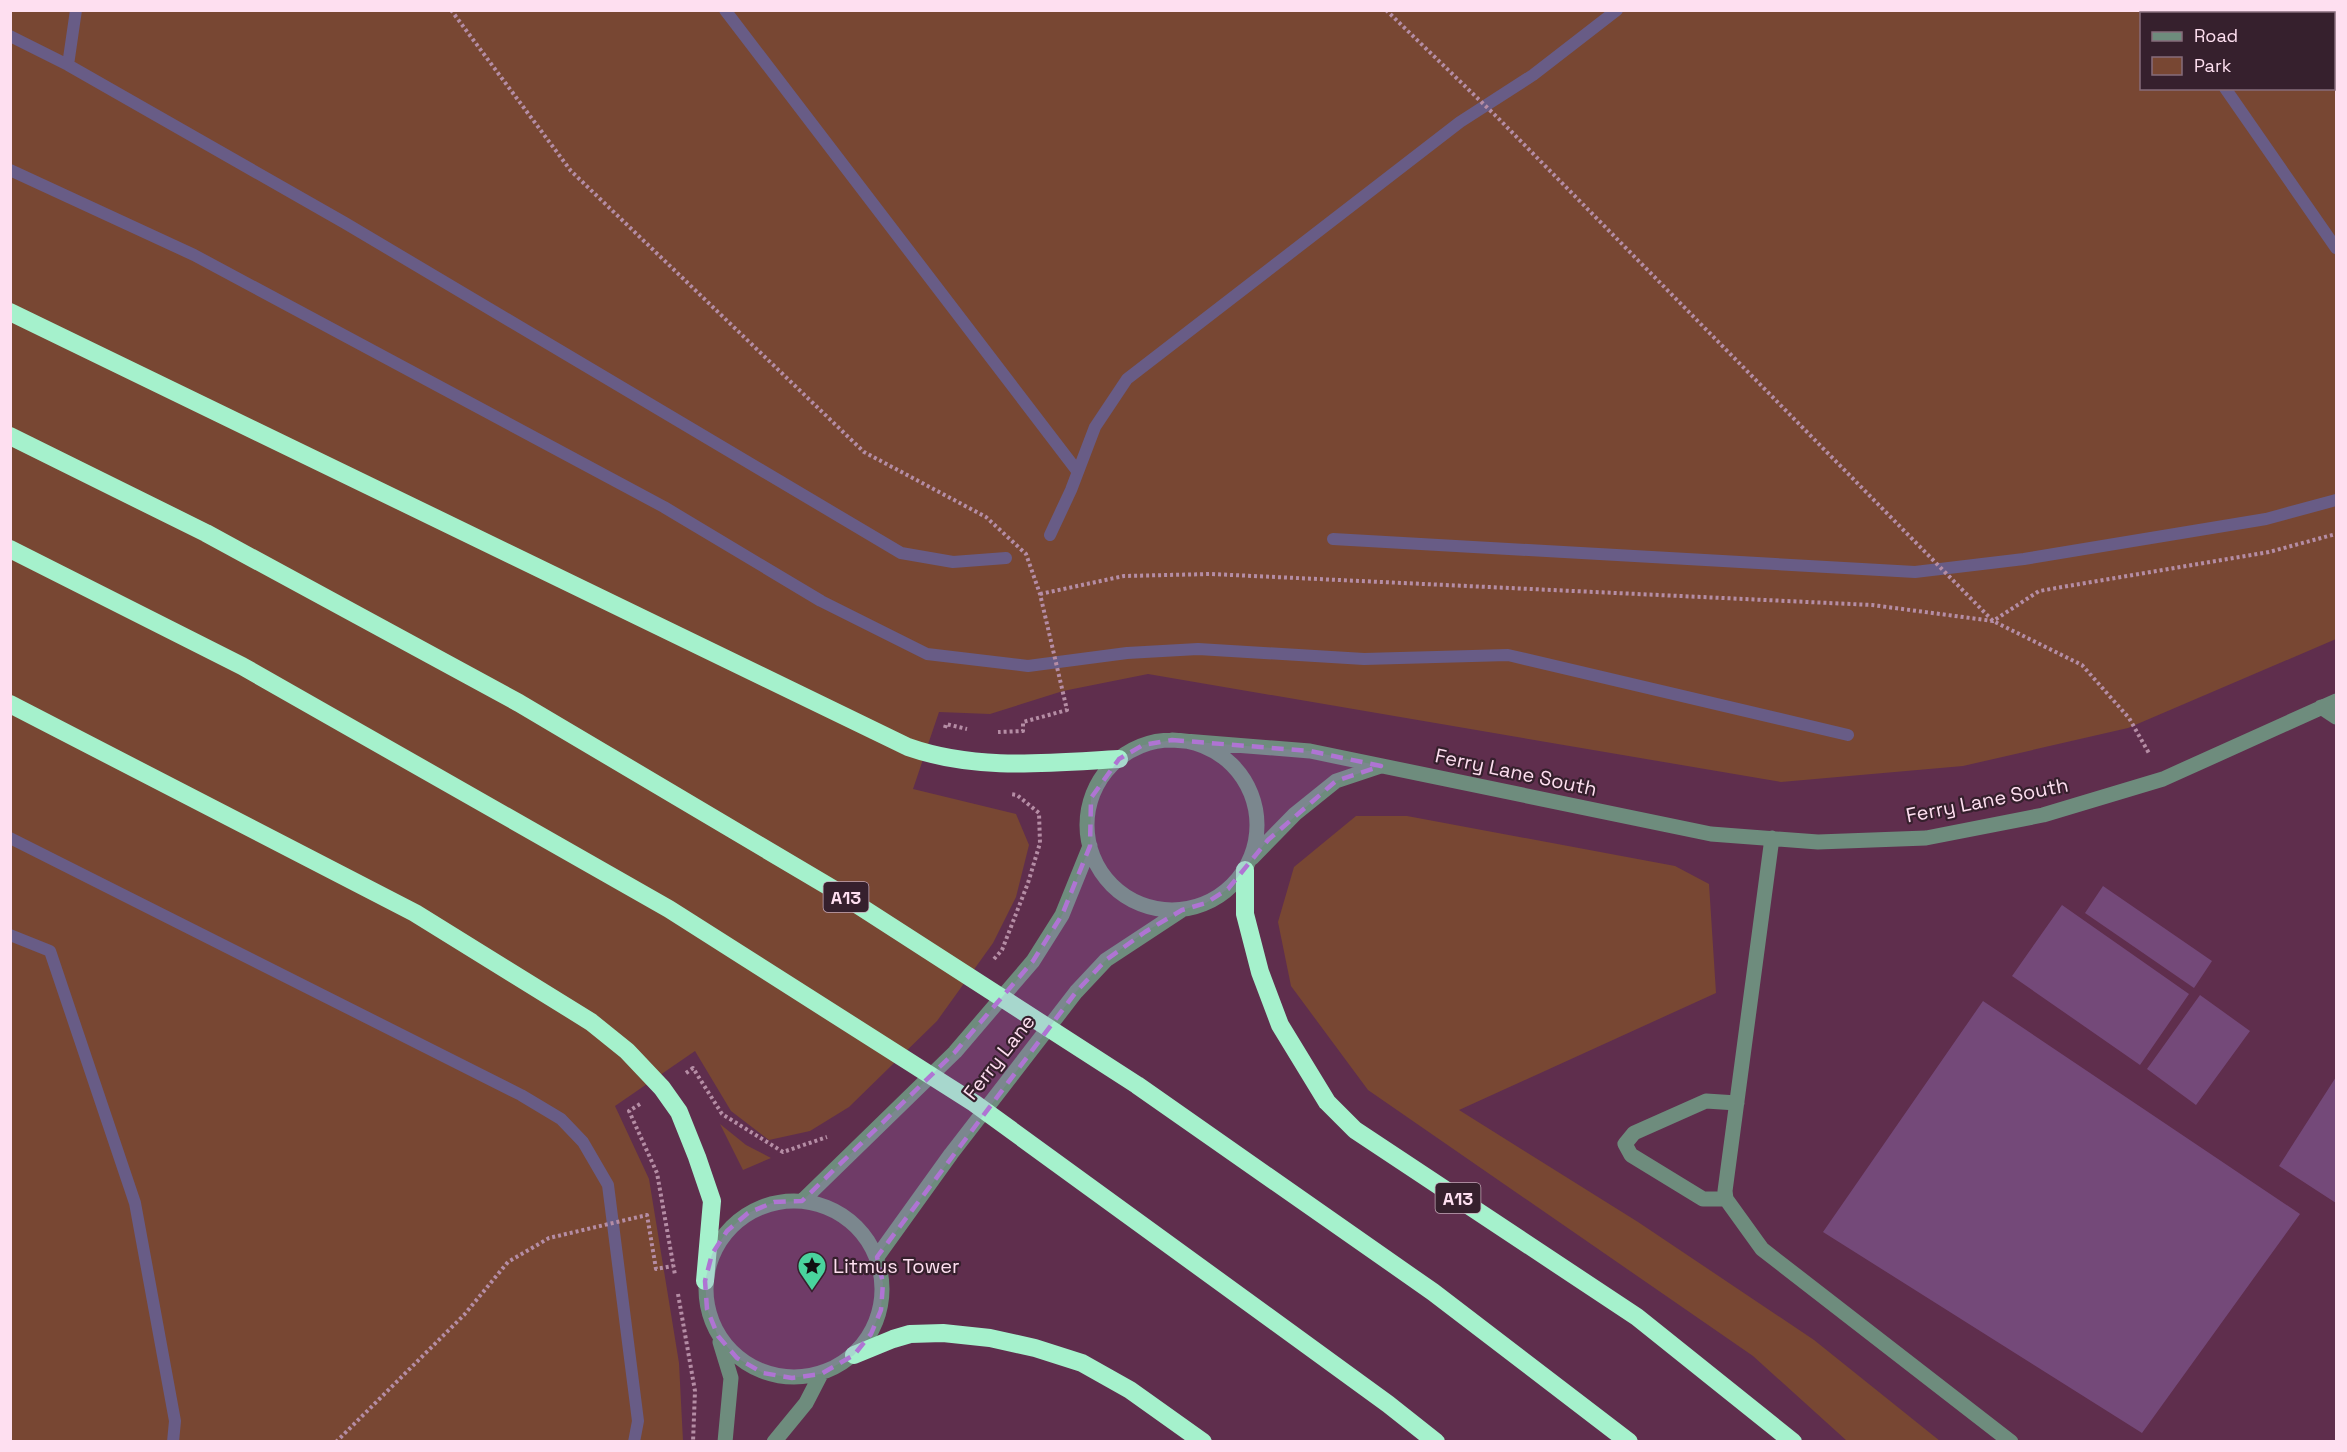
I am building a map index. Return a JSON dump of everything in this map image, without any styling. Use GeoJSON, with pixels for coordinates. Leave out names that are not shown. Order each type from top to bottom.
{"type":"FeatureCollection","features":[{"type":"Feature","properties":{"kind":"highway"},"geometry":{"type":"LineString","coordinates":[[10,312],[908,747],[933,756],[1015,765],[1119,759]]}},
{"type":"Feature","properties":{"kind":"highway","name":"A13"},"geometry":{"type":"LineString","coordinates":[[10,436],[206,533],[519,703],[833,889],[1137,1085],[1433,1292],[1629,1442]]}},
{"type":"Feature","properties":{"kind":"highway"},"geometry":{"type":"LineString","coordinates":[[10,549],[242,666],[669,909],[974,1103],[1388,1404],[1436,1442]]}},
{"type":"Feature","properties":{"kind":"highway"},"geometry":{"type":"LineString","coordinates":[[10,704],[415,913],[591,1022],[627,1051],[662,1088],[679,1112],[712,1201],[705,1281]]}},
{"type":"Feature","properties":{"kind":"highway","name":"A13"},"geometry":{"type":"LineString","coordinates":[[1248,865],[1245,914],[1260,972],[1280,1025],[1327,1102],[1356,1130],[1637,1317],[1793,1442]]}},
{"type":"Feature","properties":{"kind":"highway"},"geometry":{"type":"LineString","coordinates":[[854,1355],[910,1334],[943,1333],[990,1338],[1035,1348],[1082,1363],[1130,1390],[1203,1442]]}},
{"type":"Feature","properties":{"kind":"street","name":"Ferry Lane South"},"geometry":{"type":"LineString","coordinates":[[1172,740],[1310,751],[1711,834],[1818,842],[1926,838],[2043,815],[2163,779],[2337,701]]}},
{"type":"Feature","properties":{"kind":"street"},"geometry":{"type":"LineString","coordinates":[[2321,707],[2337,717]]}},
{"type":"Feature","properties":{"kind":"street"},"geometry":{"type":"LineString","coordinates":[[1248,865],[1257,832],[1255,804],[1244,778],[1225,758],[1200,744],[1172,740],[1143,745],[1119,759],[1102,776],[1091,798],[1087,822],[1090,846],[1099,868],[1114,888],[1134,901],[1158,909],[1182,910],[1206,903],[1228,889],[1295,814],[1336,781],[1381,766]]}},
{"type":"Feature","properties":{"kind":"street"},"geometry":{"type":"LineString","coordinates":[[1772,838],[1725,1191],[1726,1199],[1762,1249],[2011,1442]]}},
{"type":"Feature","properties":{"kind":"street","name":"Ferry Lane"},"geometry":{"type":"LineString","coordinates":[[802,1201],[955,1052],[1033,961],[1062,915],[1090,846]]}},
{"type":"Feature","properties":{"kind":"street","name":"Ferry Lane"},"geometry":{"type":"LineString","coordinates":[[877,1257],[951,1154],[1076,992],[1106,960],[1182,910]]}},
{"type":"Feature","properties":{"kind":"street"},"geometry":{"type":"LineString","coordinates":[[1726,1199],[1703,1199],[1631,1155],[1625,1143],[1634,1133],[1706,1101],[1737,1103]]}},
{"type":"Feature","properties":{"kind":"street"},"geometry":{"type":"LineString","coordinates":[[718,1336],[737,1358],[763,1373],[792,1378],[821,1374],[839,1366],[854,1355],[871,1334],[881,1310],[883,1283],[877,1257],[865,1236],[848,1218],[826,1206],[802,1201],[774,1202],[748,1213],[727,1230],[712,1254],[705,1281],[707,1309],[731,1378],[725,1442]]}},
{"type":"Feature","properties":{"kind":"street"},"geometry":{"type":"LineString","coordinates":[[774,1442],[806,1403],[821,1374]]}},
{"type":"Feature","properties":{"kind":"path"},"geometry":{"type":"LineString","coordinates":[[451,10],[571,171],[864,452],[986,517],[1026,554],[1040,594],[1067,710],[1023,722],[1023,731],[990,732]]}},
{"type":"Feature","properties":{"kind":"path"},"geometry":{"type":"LineString","coordinates":[[1386,10],[1498,118],[1993,621],[2082,665],[2129,718],[2163,779]]}},
{"type":"Feature","properties":{"kind":"path"},"geometry":{"type":"LineString","coordinates":[[1040,594],[1124,576],[1211,574],[1872,605],[1993,621],[2039,591],[2269,552],[2337,534]]}},
{"type":"Feature","properties":{"kind":"path"},"geometry":{"type":"LineString","coordinates":[[946,724],[969,729]]}},
{"type":"Feature","properties":{"kind":"path"},"geometry":{"type":"LineString","coordinates":[[987,968],[1002,950],[1028,883],[1040,843],[1039,813],[1017,795],[1006,794]]}},
{"type":"Feature","properties":{"kind":"path"},"geometry":{"type":"LineString","coordinates":[[693,1068],[722,1114],[783,1152],[835,1134]]}},
{"type":"Feature","properties":{"kind":"path"},"geometry":{"type":"LineString","coordinates":[[629,1111],[657,1173],[675,1277]]}},
{"type":"Feature","properties":{"kind":"path"},"geometry":{"type":"LineString","coordinates":[[336,1442],[464,1315],[508,1262],[549,1238],[647,1215],[656,1269],[673,1266]]}},
{"type":"Feature","properties":{"kind":"path"},"geometry":{"type":"LineString","coordinates":[[677,1289],[695,1391],[693,1442]]}},
{"type":"Feature","properties":{"kind":"highlighted area"},"geometry":{"type":"Polygon","coordinates":[[[1172,740],[1310,751],[1381,766],[1336,781],[1268,840],[1228,889],[1206,903],[1182,910],[1145,932],[1106,960],[1076,992],[877,1257],[883,1283],[881,1310],[871,1334],[854,1355],[821,1374],[792,1378],[763,1373],[737,1358],[718,1336],[707,1309],[705,1281],[712,1254],[727,1231],[748,1213],[774,1202],[802,1201],[955,1052],[1033,961],[1062,915],[1090,846],[1091,798],[1119,759],[1143,745],[1172,740]]]}},
{"type":"Feature","properties":{"kind":"green space"},"geometry":{"type":"Polygon","coordinates":[[[10,11],[2336,11],[2336,639],[2128,728],[1963,766],[1781,782],[1148,674],[1063,691],[990,714],[939,712],[913,789],[1016,814],[1029,845],[1016,897],[993,943],[937,1021],[849,1107],[810,1131],[769,1140],[731,1111],[695,1051],[615,1106],[649,1179],[679,1363],[683,1441],[11,1441],[10,11]]]}},
{"type":"Feature","properties":{"kind":"green space"},"geometry":{"type":"Polygon","coordinates":[[[1356,816],[1407,816],[1675,866],[1709,884],[1716,993],[1459,1110],[1638,1222],[1814,1340],[1940,1441],[1847,1441],[1753,1356],[1368,1090],[1291,986],[1278,922],[1294,867],[1356,816]]]}},
{"type":"Feature","properties":{"kind":"green space"},"geometry":{"type":"Polygon","coordinates":[[[720,1124],[746,1145],[771,1158],[743,1170],[720,1124]]]}},
{"type":"Feature","properties":{"kind":"building"},"geometry":{"type":"Polygon","coordinates":[[[2103,886],[2212,961],[2194,988],[2085,913],[2103,886]]]}},
{"type":"Feature","properties":{"kind":"building"},"geometry":{"type":"Polygon","coordinates":[[[2062,905],[2189,994],[2140,1065],[2012,976],[2062,905]]]}},
{"type":"Feature","properties":{"kind":"building"},"geometry":{"type":"Polygon","coordinates":[[[2200,995],[2250,1031],[2196,1105],[2147,1069],[2200,995]]]}},
{"type":"Feature","properties":{"kind":"building"},"geometry":{"type":"Polygon","coordinates":[[[1983,1001],[2300,1214],[2142,1433],[1823,1232],[1983,1001]]]}},
{"type":"Feature","properties":{"kind":"building"},"geometry":{"type":"Polygon","coordinates":[[[2336,1077],[2336,1203],[2279,1166],[2336,1077]]]}},
{"type":"Feature","properties":{"kind":"waterway"},"geometry":{"type":"LineString","coordinates":[[68,65],[76,10]]}},
{"type":"Feature","properties":{"kind":"waterway"},"geometry":{"type":"LineString","coordinates":[[725,10],[1078,472]]}},
{"type":"Feature","properties":{"kind":"waterway"},"geometry":{"type":"LineString","coordinates":[[1050,535],[1071,490],[1095,427],[1127,379],[1460,122],[1533,75],[1617,10]]}},
{"type":"Feature","properties":{"kind":"waterway"},"geometry":{"type":"LineString","coordinates":[[10,36],[68,65],[345,223],[901,553],[953,562],[1006,558]]}},
{"type":"Feature","properties":{"kind":"waterway"},"geometry":{"type":"LineString","coordinates":[[2226,90],[2336,248]]}},
{"type":"Feature","properties":{"kind":"waterway"},"geometry":{"type":"LineString","coordinates":[[10,170],[194,255],[664,507],[821,601],[927,654],[1028,666],[1127,653],[1198,649],[1364,659],[1508,655],[1848,735]]}},
{"type":"Feature","properties":{"kind":"waterway"},"geometry":{"type":"LineString","coordinates":[[1333,539],[1915,572],[2024,559],[2266,519],[2336,500]]}},
{"type":"Feature","properties":{"kind":"waterway"},"geometry":{"type":"LineString","coordinates":[[10,838],[521,1095],[561,1119],[583,1142],[608,1185],[638,1421],[634,1442]]}},
{"type":"Feature","properties":{"kind":"waterway"},"geometry":{"type":"LineString","coordinates":[[10,935],[50,951],[135,1203],[175,1421],[173,1442]]}},
{"type":"Feature","properties":{"kind":"place","name":"Litmus Tower"},"geometry":{"type":"Point","coordinates":[812,1292]}}]}
